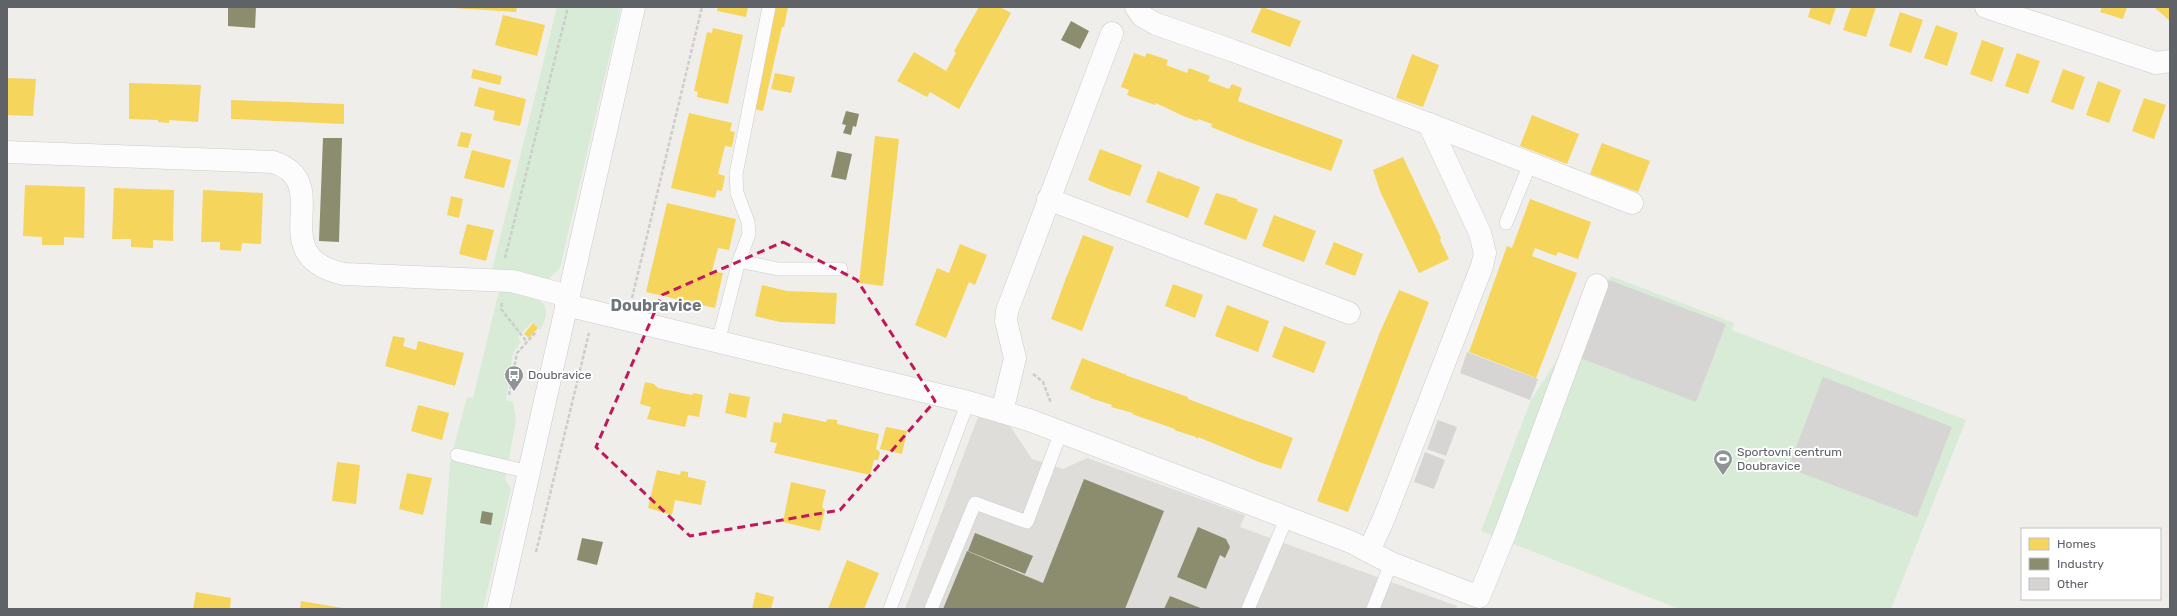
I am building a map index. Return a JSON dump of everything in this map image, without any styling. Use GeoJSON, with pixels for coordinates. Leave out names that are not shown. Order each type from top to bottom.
{"type":"FeatureCollection","features":[{"type":"Feature","properties":{"kind":"street"},"geometry":{"type":"LineString","coordinates":[[498,609],[634,7]]}},
{"type":"Feature","properties":{"kind":"street"},"geometry":{"type":"LineString","coordinates":[[1136,7],[1142,16],[1156,24],[1231,50],[1429,124],[1632,203]]}},
{"type":"Feature","properties":{"kind":"street"},"geometry":{"type":"LineString","coordinates":[[1986,7],[2156,63],[2170,61]]}},
{"type":"Feature","properties":{"kind":"street"},"geometry":{"type":"LineString","coordinates":[[1002,412],[1015,358],[1006,321],[1007,311],[1048,199],[1112,33]]}},
{"type":"Feature","properties":{"kind":"street"},"geometry":{"type":"LineString","coordinates":[[1369,551],[1382,523],[1482,266],[1485,254],[1480,233],[1429,124]]}},
{"type":"Feature","properties":{"kind":"street"},"geometry":{"type":"LineString","coordinates":[[7,152],[273,162],[285,167],[298,179],[302,190],[301,236],[304,249],[315,263],[328,271],[344,274],[512,281],[594,312],[968,402],[1062,432],[1287,517],[1351,542],[1391,563],[1479,597],[1506,531],[1597,285]]}},
{"type":"Feature","properties":{"kind":"street"},"geometry":{"type":"LineString","coordinates":[[1048,199],[1349,313]]}},
{"type":"Feature","properties":{"kind":"lane"},"geometry":{"type":"LineString","coordinates":[[718,342],[739,261],[749,240],[750,227],[737,193],[736,174],[769,7]]}},
{"type":"Feature","properties":{"kind":"lane"},"geometry":{"type":"LineString","coordinates":[[1506,223],[1530,164]]}},
{"type":"Feature","properties":{"kind":"lane"},"geometry":{"type":"LineString","coordinates":[[739,261],[778,269],[841,269]]}},
{"type":"Feature","properties":{"kind":"lane"},"geometry":{"type":"LineString","coordinates":[[890,609],[968,402]]}},
{"type":"Feature","properties":{"kind":"lane"},"geometry":{"type":"LineString","coordinates":[[931,609],[975,503],[1027,522],[1062,432]]}},
{"type":"Feature","properties":{"kind":"lane"},"geometry":{"type":"LineString","coordinates":[[457,455],[529,472]]}},
{"type":"Feature","properties":{"kind":"lane"},"geometry":{"type":"LineString","coordinates":[[1248,609],[1287,517]]}},
{"type":"Feature","properties":{"kind":"lane"},"geometry":{"type":"LineString","coordinates":[[1373,609],[1391,563]]}},
{"type":"Feature","properties":{"kind":"path"},"geometry":{"type":"LineString","coordinates":[[527,342],[501,309],[504,293],[500,280],[568,7]]}},
{"type":"Feature","properties":{"kind":"path"},"geometry":{"type":"LineString","coordinates":[[627,320],[702,7]]}},
{"type":"Feature","properties":{"kind":"path"},"geometry":{"type":"LineString","coordinates":[[536,556],[594,312]]}},
{"type":"Feature","properties":{"kind":"path"},"geometry":{"type":"LineString","coordinates":[[509,395],[517,353],[537,331]]}},
{"type":"Feature","properties":{"kind":"highlighted area"},"geometry":{"type":"Polygon","coordinates":[[[783,242],[857,280],[935,401],[840,510],[690,536],[596,447],[662,295],[783,242]]]}},
{"type":"Feature","properties":{"kind":"shaded area"},"geometry":{"type":"Polygon","coordinates":[[[978,417],[1010,426],[1032,459],[1063,469],[1087,458],[1245,515],[1240,527],[1457,606],[1456,609],[905,609],[978,417]]]}},
{"type":"Feature","properties":{"kind":"green space"},"geometry":{"type":"Polygon","coordinates":[[[557,7],[621,7],[560,268],[548,280],[492,270],[557,7]]]}},
{"type":"Feature","properties":{"kind":"green space","name":"Sportovní centrum Doubravice"},"geometry":{"type":"Polygon","coordinates":[[[1611,276],[1734,323],[1732,330],[1966,420],[1891,609],[1679,609],[1481,531],[1531,400],[1611,276]]]}},
{"type":"Feature","properties":{"kind":"green space"},"geometry":{"type":"Polygon","coordinates":[[[509,290],[534,297],[544,305],[546,312],[545,320],[540,330],[532,322],[518,337],[521,342],[513,353],[506,400],[513,402],[516,421],[505,479],[511,489],[483,609],[440,609],[450,462],[467,397],[473,398],[499,291],[509,290]]]}},
{"type":"Feature","properties":{"kind":"building: Homes"},"geometry":{"type":"Polygon","coordinates":[[[437,7],[517,7],[516,12],[437,7]]]}},
{"type":"Feature","properties":{"kind":"building: Homes"},"geometry":{"type":"Polygon","coordinates":[[[718,7],[748,7],[746,17],[717,11],[718,7]]]}},
{"type":"Feature","properties":{"kind":"building: Homes"},"geometry":{"type":"Polygon","coordinates":[[[775,7],[788,7],[763,111],[754,109],[775,7]]]}},
{"type":"Feature","properties":{"kind":"building: Homes"},"geometry":{"type":"Polygon","coordinates":[[[979,7],[1000,7],[1011,13],[959,109],[930,92],[927,97],[897,81],[914,52],[946,71],[956,53],[954,51],[979,7]]]}},
{"type":"Feature","properties":{"kind":"building: Homes"},"geometry":{"type":"Polygon","coordinates":[[[1262,7],[1301,21],[1290,47],[1251,32],[1262,7]]]}},
{"type":"Feature","properties":{"kind":"building: Homes"},"geometry":{"type":"Polygon","coordinates":[[[1811,7],[1836,7],[1830,25],[1808,17],[1811,7]]]}},
{"type":"Feature","properties":{"kind":"building: Homes"},"geometry":{"type":"Polygon","coordinates":[[[1851,7],[1876,7],[1866,37],[1843,30],[1851,7]]]}},
{"type":"Feature","properties":{"kind":"building: Homes"},"geometry":{"type":"Polygon","coordinates":[[[2102,7],[2127,7],[2123,19],[2100,12],[2102,7]]]}},
{"type":"Feature","properties":{"kind":"building: Homes"},"geometry":{"type":"Polygon","coordinates":[[[2170,7],[2170,21],[2155,8],[2170,7]]]}},
{"type":"Feature","properties":{"kind":"building: Homes"},"geometry":{"type":"Polygon","coordinates":[[[1900,12],[1923,20],[1911,53],[1889,46],[1900,12]]]}},
{"type":"Feature","properties":{"kind":"building: Homes"},"geometry":{"type":"Polygon","coordinates":[[[503,15],[545,25],[537,56],[495,45],[503,15]]]}},
{"type":"Feature","properties":{"kind":"building: Homes"},"geometry":{"type":"Polygon","coordinates":[[[1936,25],[1958,33],[1947,66],[1924,58],[1936,25]]]}},
{"type":"Feature","properties":{"kind":"building: Homes"},"geometry":{"type":"Polygon","coordinates":[[[713,28],[743,35],[728,104],[697,97],[698,92],[694,91],[707,32],[712,33],[713,28]]]}},
{"type":"Feature","properties":{"kind":"building: Homes"},"geometry":{"type":"Polygon","coordinates":[[[1982,40],[2004,48],[1992,82],[1970,74],[1982,40]]]}},
{"type":"Feature","properties":{"kind":"building: Homes"},"geometry":{"type":"Polygon","coordinates":[[[1134,53],[1145,57],[1147,53],[1168,60],[1166,65],[1187,73],[1189,68],[1210,76],[1208,81],[1229,89],[1232,84],[1242,88],[1238,101],[1343,140],[1331,171],[1246,141],[1211,127],[1212,124],[1183,116],[1156,103],[1155,105],[1127,95],[1129,90],[1121,87],[1134,53]]]}},
{"type":"Feature","properties":{"kind":"building: Homes"},"geometry":{"type":"Polygon","coordinates":[[[2017,53],[2040,61],[2028,94],[2005,86],[2017,53]]]}},
{"type":"Feature","properties":{"kind":"building: Homes"},"geometry":{"type":"Polygon","coordinates":[[[1412,54],[1439,65],[1423,107],[1396,98],[1412,54]]]}},
{"type":"Feature","properties":{"kind":"building: Homes"},"geometry":{"type":"Polygon","coordinates":[[[473,69],[502,76],[500,85],[471,78],[473,69]]]}},
{"type":"Feature","properties":{"kind":"building: Homes"},"geometry":{"type":"Polygon","coordinates":[[[2063,69],[2085,77],[2073,110],[2051,102],[2063,69]]]}},
{"type":"Feature","properties":{"kind":"building: Homes"},"geometry":{"type":"Polygon","coordinates":[[[775,73],[795,77],[791,93],[771,89],[775,73]]]}},
{"type":"Feature","properties":{"kind":"building: Homes"},"geometry":{"type":"Polygon","coordinates":[[[7,78],[36,79],[33,116],[7,115],[7,78]]]}},
{"type":"Feature","properties":{"kind":"building: Homes"},"geometry":{"type":"Polygon","coordinates":[[[2098,81],[2121,90],[2109,123],[2086,115],[2098,81]]]}},
{"type":"Feature","properties":{"kind":"building: Homes"},"geometry":{"type":"Polygon","coordinates":[[[129,83],[201,85],[198,122],[169,120],[169,123],[158,122],[158,120],[129,119],[129,83]]]}},
{"type":"Feature","properties":{"kind":"building: Homes"},"geometry":{"type":"Polygon","coordinates":[[[479,87],[526,99],[520,126],[493,120],[495,111],[474,106],[479,87]]]}},
{"type":"Feature","properties":{"kind":"building: Homes"},"geometry":{"type":"Polygon","coordinates":[[[2144,98],[2166,105],[2154,139],[2132,131],[2144,98]]]}},
{"type":"Feature","properties":{"kind":"building: Homes"},"geometry":{"type":"Polygon","coordinates":[[[231,100],[344,104],[344,124],[231,119],[231,100]]]}},
{"type":"Feature","properties":{"kind":"building: Homes"},"geometry":{"type":"Polygon","coordinates":[[[689,113],[732,123],[730,131],[735,132],[732,147],[725,146],[718,174],[725,176],[722,191],[717,190],[715,198],[671,188],[689,113]]]}},
{"type":"Feature","properties":{"kind":"building: Homes"},"geometry":{"type":"Polygon","coordinates":[[[1532,115],[1579,134],[1567,164],[1520,146],[1532,115]]]}},
{"type":"Feature","properties":{"kind":"building: Homes"},"geometry":{"type":"Polygon","coordinates":[[[461,132],[472,134],[468,148],[457,146],[461,132]]]}},
{"type":"Feature","properties":{"kind":"building: Homes"},"geometry":{"type":"Polygon","coordinates":[[[875,136],[899,139],[883,286],[859,283],[875,136]]]}},
{"type":"Feature","properties":{"kind":"building: Homes"},"geometry":{"type":"Polygon","coordinates":[[[1602,143],[1650,161],[1638,192],[1590,174],[1602,143]]]}},
{"type":"Feature","properties":{"kind":"building: Homes"},"geometry":{"type":"Polygon","coordinates":[[[1100,149],[1142,165],[1130,196],[1088,180],[1100,149]]]}},
{"type":"Feature","properties":{"kind":"building: Homes"},"geometry":{"type":"Polygon","coordinates":[[[472,150],[511,160],[504,188],[464,178],[472,150]]]}},
{"type":"Feature","properties":{"kind":"building: Homes"},"geometry":{"type":"Polygon","coordinates":[[[1403,157],[1441,238],[1440,240],[1449,259],[1419,273],[1380,191],[1373,170],[1403,157]]]}},
{"type":"Feature","properties":{"kind":"building: Homes"},"geometry":{"type":"Polygon","coordinates":[[[1158,171],[1178,179],[1180,178],[1200,187],[1188,218],[1146,202],[1158,171]]]}},
{"type":"Feature","properties":{"kind":"building: Homes"},"geometry":{"type":"Polygon","coordinates":[[[25,185],[85,187],[84,238],[64,237],[64,245],[42,245],[42,237],[23,236],[25,185]]]}},
{"type":"Feature","properties":{"kind":"building: Homes"},"geometry":{"type":"Polygon","coordinates":[[[114,188],[174,190],[173,241],[153,240],[153,248],[131,247],[131,239],[112,239],[114,188]]]}},
{"type":"Feature","properties":{"kind":"building: Homes"},"geometry":{"type":"Polygon","coordinates":[[[203,190],[263,193],[261,244],[242,243],[241,251],[220,250],[220,242],[201,242],[203,190]]]}},
{"type":"Feature","properties":{"kind":"building: Homes"},"geometry":{"type":"Polygon","coordinates":[[[1216,193],[1237,199],[1237,201],[1258,209],[1246,240],[1204,224],[1216,193]]]}},
{"type":"Feature","properties":{"kind":"building: Homes"},"geometry":{"type":"Polygon","coordinates":[[[451,196],[463,199],[459,218],[447,215],[451,196]]]}},
{"type":"Feature","properties":{"kind":"building: Homes"},"geometry":{"type":"Polygon","coordinates":[[[1530,199],[1591,222],[1578,259],[1558,252],[1556,256],[1535,248],[1532,256],[1577,273],[1536,378],[1469,352],[1507,246],[1512,248],[1530,199]]]}},
{"type":"Feature","properties":{"kind":"building: Homes"},"geometry":{"type":"Polygon","coordinates":[[[667,203],[736,219],[729,250],[718,248],[712,271],[723,273],[715,308],[646,292],[667,203]]]}},
{"type":"Feature","properties":{"kind":"building: Homes"},"geometry":{"type":"Polygon","coordinates":[[[1274,215],[1316,231],[1304,262],[1262,246],[1274,215]]]}},
{"type":"Feature","properties":{"kind":"building: Homes"},"geometry":{"type":"Polygon","coordinates":[[[467,224],[494,230],[486,261],[459,254],[467,224]]]}},
{"type":"Feature","properties":{"kind":"building: Homes"},"geometry":{"type":"Polygon","coordinates":[[[1083,235],[1114,247],[1082,331],[1051,319],[1065,278],[1083,235]]]}},
{"type":"Feature","properties":{"kind":"building: Homes"},"geometry":{"type":"Polygon","coordinates":[[[1334,242],[1363,254],[1355,276],[1325,264],[1334,242]]]}},
{"type":"Feature","properties":{"kind":"building: Homes"},"geometry":{"type":"Polygon","coordinates":[[[960,244],[987,255],[975,285],[969,282],[946,338],[915,325],[937,268],[949,273],[960,244]]]}},
{"type":"Feature","properties":{"kind":"building: Homes"},"geometry":{"type":"Polygon","coordinates":[[[1173,284],[1203,295],[1195,318],[1165,306],[1173,284]]]}},
{"type":"Feature","properties":{"kind":"building: Homes"},"geometry":{"type":"Polygon","coordinates":[[[762,285],[787,291],[837,293],[835,324],[780,322],[755,316],[762,285]]]}},
{"type":"Feature","properties":{"kind":"building: Homes"},"geometry":{"type":"Polygon","coordinates":[[[1399,290],[1429,302],[1348,512],[1317,501],[1380,332],[1399,290]]]}},
{"type":"Feature","properties":{"kind":"building: Homes"},"geometry":{"type":"Polygon","coordinates":[[[1227,305],[1269,321],[1258,352],[1215,336],[1227,305]]]}},
{"type":"Feature","properties":{"kind":"building: Homes"},"geometry":{"type":"Polygon","coordinates":[[[533,323],[538,328],[529,338],[524,334],[533,323]]]}},
{"type":"Feature","properties":{"kind":"building: Homes"},"geometry":{"type":"Polygon","coordinates":[[[1284,326],[1326,342],[1314,373],[1272,357],[1284,326]]]}},
{"type":"Feature","properties":{"kind":"building: Homes"},"geometry":{"type":"Polygon","coordinates":[[[393,336],[405,338],[403,346],[416,350],[418,341],[464,353],[455,386],[385,366],[393,336]]]}},
{"type":"Feature","properties":{"kind":"building: Homes"},"geometry":{"type":"Polygon","coordinates":[[[1082,358],[1124,374],[1126,373],[1125,375],[1188,397],[1188,399],[1250,422],[1252,421],[1251,422],[1293,438],[1281,469],[1259,462],[1198,437],[1197,439],[1196,437],[1132,414],[1133,413],[1111,407],[1112,405],[1090,398],[1070,389],[1082,358]]]}},
{"type":"Feature","properties":{"kind":"building: Homes"},"geometry":{"type":"Polygon","coordinates":[[[645,382],[654,384],[658,388],[692,395],[694,393],[703,395],[699,417],[688,415],[685,427],[647,419],[651,407],[640,404],[645,382]]]}},
{"type":"Feature","properties":{"kind":"building: Homes"},"geometry":{"type":"Polygon","coordinates":[[[729,393],[750,397],[746,418],[725,413],[729,393]]]}},
{"type":"Feature","properties":{"kind":"building: Homes"},"geometry":{"type":"Polygon","coordinates":[[[418,405],[449,413],[442,440],[411,431],[418,405]]]}},
{"type":"Feature","properties":{"kind":"building: Homes"},"geometry":{"type":"Polygon","coordinates":[[[783,413],[826,422],[827,419],[837,420],[837,424],[879,434],[876,449],[880,452],[878,460],[874,460],[870,475],[774,453],[777,443],[770,442],[774,422],[781,423],[783,413]]]}},
{"type":"Feature","properties":{"kind":"building: Homes"},"geometry":{"type":"Polygon","coordinates":[[[886,427],[907,431],[902,454],[880,449],[886,427]]]}},
{"type":"Feature","properties":{"kind":"building: Homes"},"geometry":{"type":"Polygon","coordinates":[[[337,462],[360,465],[356,504],[332,501],[337,462]]]}},
{"type":"Feature","properties":{"kind":"building: Homes"},"geometry":{"type":"Polygon","coordinates":[[[657,470],[680,475],[681,471],[688,472],[688,477],[706,481],[701,505],[675,500],[672,515],[648,508],[657,470]]]}},
{"type":"Feature","properties":{"kind":"building: Homes"},"geometry":{"type":"Polygon","coordinates":[[[407,473],[432,478],[423,515],[399,509],[407,473]]]}},
{"type":"Feature","properties":{"kind":"building: Homes"},"geometry":{"type":"Polygon","coordinates":[[[791,482],[826,490],[822,507],[825,510],[820,531],[783,522],[791,482]]]}},
{"type":"Feature","properties":{"kind":"building: Homes"},"geometry":{"type":"Polygon","coordinates":[[[847,560],[879,573],[864,609],[828,609],[847,560]]]}},
{"type":"Feature","properties":{"kind":"building: Homes"},"geometry":{"type":"Polygon","coordinates":[[[196,592],[231,598],[230,609],[193,609],[196,592]]]}},
{"type":"Feature","properties":{"kind":"building: Homes"},"geometry":{"type":"Polygon","coordinates":[[[756,592],[774,597],[771,609],[752,609],[756,592]]]}},
{"type":"Feature","properties":{"kind":"building: Homes"},"geometry":{"type":"Polygon","coordinates":[[[301,601],[343,608],[343,609],[300,609],[301,601]]]}},
{"type":"Feature","properties":{"kind":"building: Industry"},"geometry":{"type":"Polygon","coordinates":[[[228,7],[256,7],[255,28],[228,26],[228,7]]]}},
{"type":"Feature","properties":{"kind":"building: Industry"},"geometry":{"type":"Polygon","coordinates":[[[1071,21],[1089,31],[1080,49],[1061,40],[1071,21]]]}},
{"type":"Feature","properties":{"kind":"building: Industry"},"geometry":{"type":"Polygon","coordinates":[[[846,111],[859,114],[856,127],[853,126],[851,135],[843,133],[846,125],[842,124],[846,111]]]}},
{"type":"Feature","properties":{"kind":"building: Industry"},"geometry":{"type":"Polygon","coordinates":[[[323,138],[342,138],[339,242],[319,241],[323,138]]]}},
{"type":"Feature","properties":{"kind":"building: Industry"},"geometry":{"type":"Polygon","coordinates":[[[837,151],[852,154],[846,180],[831,177],[837,151]]]}},
{"type":"Feature","properties":{"kind":"building: Industry"},"geometry":{"type":"Polygon","coordinates":[[[1084,479],[1164,511],[1125,609],[943,609],[967,551],[1043,583],[1084,479]]]}},
{"type":"Feature","properties":{"kind":"building: Industry"},"geometry":{"type":"Polygon","coordinates":[[[482,511],[493,513],[491,525],[480,523],[482,511]]]}},
{"type":"Feature","properties":{"kind":"building: Industry"},"geometry":{"type":"Polygon","coordinates":[[[1198,527],[1226,539],[1230,547],[1225,558],[1220,555],[1206,589],[1177,577],[1198,527]]]}},
{"type":"Feature","properties":{"kind":"building: Industry"},"geometry":{"type":"Polygon","coordinates":[[[975,533],[1033,556],[1025,574],[968,551],[975,533]]]}},
{"type":"Feature","properties":{"kind":"building: Industry"},"geometry":{"type":"Polygon","coordinates":[[[582,538],[603,542],[597,565],[577,560],[582,538]]]}},
{"type":"Feature","properties":{"kind":"building: Industry"},"geometry":{"type":"Polygon","coordinates":[[[1170,596],[1203,609],[1164,609],[1170,596]]]}},
{"type":"Feature","properties":{"kind":"building: Other"},"geometry":{"type":"Polygon","coordinates":[[[1609,280],[1726,324],[1696,402],[1580,358],[1609,280]]]}},
{"type":"Feature","properties":{"kind":"building: Other"},"geometry":{"type":"Polygon","coordinates":[[[1467,352],[1538,379],[1530,400],[1460,373],[1467,352]]]}},
{"type":"Feature","properties":{"kind":"building: Other"},"geometry":{"type":"Polygon","coordinates":[[[1823,377],[1952,427],[1917,517],[1788,468],[1823,377]]]}},
{"type":"Feature","properties":{"kind":"building: Other"},"geometry":{"type":"Polygon","coordinates":[[[1438,420],[1457,427],[1446,456],[1427,449],[1438,420]]]}},
{"type":"Feature","properties":{"kind":"building: Other"},"geometry":{"type":"Polygon","coordinates":[[[1425,452],[1445,460],[1434,489],[1414,482],[1425,452]]]}},
{"type":"Feature","properties":{"kind":"place","name":"Doubravice"},"geometry":{"type":"Point","coordinates":[514,392]}},
{"type":"Feature","properties":{"kind":"place","name":"Sportovní centrum Doubravice"},"geometry":{"type":"Point","coordinates":[1723,476]}},
{"type":"Feature","properties":{"kind":"district","name":"Doubravice"},"geometry":{"type":"Point","coordinates":[656,305]}}]}
